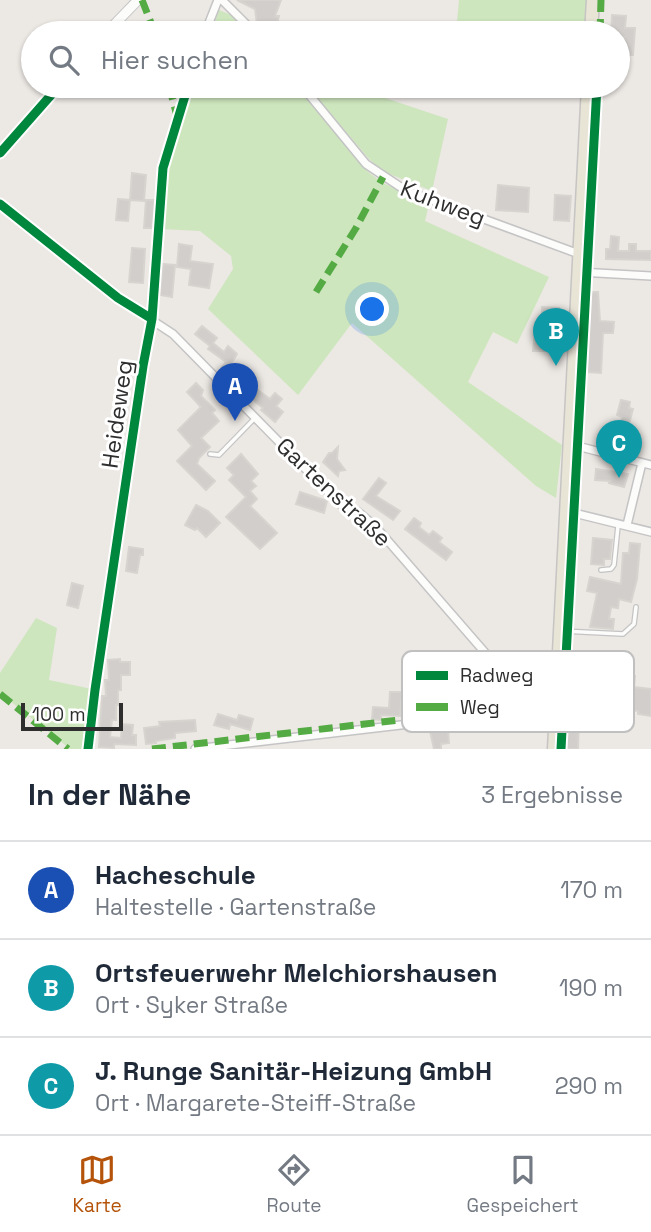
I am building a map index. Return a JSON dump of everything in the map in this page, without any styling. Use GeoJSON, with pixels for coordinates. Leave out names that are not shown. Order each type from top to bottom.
{"type":"FeatureCollection","features":[{"type":"Feature","properties":{"kind":"main road"},"geometry":{"type":"LineString","coordinates":[[592,21],[593,0]]}},
{"type":"Feature","properties":{"kind":"main road"},"geometry":{"type":"LineString","coordinates":[[559,651],[587,98]]}},
{"type":"Feature","properties":{"kind":"street"},"geometry":{"type":"LineString","coordinates":[[118,21],[138,0]]}},
{"type":"Feature","properties":{"kind":"street"},"geometry":{"type":"LineString","coordinates":[[210,21],[220,0],[242,21]]}},
{"type":"Feature","properties":{"kind":"street"},"geometry":{"type":"LineString","coordinates":[[0,153],[49,98]]}},
{"type":"Feature","properties":{"kind":"street","name":"Heideweg"},"geometry":{"type":"LineString","coordinates":[[88,749],[94,690],[152,319],[163,168],[184,98]]}},
{"type":"Feature","properties":{"kind":"street","name":"Kuhweg"},"geometry":{"type":"LineString","coordinates":[[312,98],[366,164],[405,190],[580,254]]}},
{"type":"Feature","properties":{"kind":"street","name":"Gartenstraße"},"geometry":{"type":"LineString","coordinates":[[0,204],[118,299],[173,334],[341,504],[375,526],[484,651]]}},
{"type":"Feature","properties":{"kind":"street"},"geometry":{"type":"LineString","coordinates":[[579,272],[651,276]]}},
{"type":"Feature","properties":{"kind":"street"},"geometry":{"type":"LineString","coordinates":[[581,447],[651,465]]}},
{"type":"Feature","properties":{"kind":"street"},"geometry":{"type":"LineString","coordinates":[[623,525],[642,463]]}},
{"type":"Feature","properties":{"kind":"street"},"geometry":{"type":"LineString","coordinates":[[566,511],[651,532]]}},
{"type":"Feature","properties":{"kind":"street"},"geometry":{"type":"LineString","coordinates":[[195,749],[402,725]]}},
{"type":"Feature","properties":{"kind":"lane"},"geometry":{"type":"LineString","coordinates":[[210,454],[219,455],[256,417]]}},
{"type":"Feature","properties":{"kind":"lane"},"geometry":{"type":"LineString","coordinates":[[601,569],[611,569],[614,565],[623,525]]}},
{"type":"Feature","properties":{"kind":"lane"},"geometry":{"type":"LineString","coordinates":[[560,631],[623,634],[634,624],[636,607]]}},
{"type":"Feature","properties":{"kind":"green space"},"geometry":{"type":"Polygon","coordinates":[[[459,0],[587,0],[586,21],[457,21],[459,0]]]}},
{"type":"Feature","properties":{"kind":"green space"},"geometry":{"type":"Polygon","coordinates":[[[219,10],[237,21],[215,21],[219,10]]]}},
{"type":"Feature","properties":{"kind":"green space"},"geometry":{"type":"Polygon","coordinates":[[[190,98],[307,98],[368,172],[383,183],[429,204],[425,221],[549,277],[517,344],[493,332],[468,382],[562,445],[556,498],[536,486],[352,323],[298,395],[208,309],[233,269],[231,256],[200,231],[161,229],[164,185],[190,98]]]}},
{"type":"Feature","properties":{"kind":"green space"},"geometry":{"type":"Polygon","coordinates":[[[317,98],[385,98],[448,119],[432,191],[382,171],[317,98]]]}},
{"type":"Feature","properties":{"kind":"green space"},"geometry":{"type":"Polygon","coordinates":[[[36,618],[57,628],[49,680],[92,689],[82,749],[70,749],[0,693],[0,673],[36,618]]]}},
{"type":"Feature","properties":{"kind":"building"},"geometry":{"type":"Polygon","coordinates":[[[237,0],[281,0],[275,16],[279,16],[278,21],[257,21],[255,9],[237,0]]]}},
{"type":"Feature","properties":{"kind":"building"},"geometry":{"type":"Polygon","coordinates":[[[612,15],[626,16],[626,21],[612,21],[612,15]]]}},
{"type":"Feature","properties":{"kind":"building"},"geometry":{"type":"Polygon","coordinates":[[[630,28],[635,28],[633,55],[630,55],[630,28]]]}},
{"type":"Feature","properties":{"kind":"building"},"geometry":{"type":"Polygon","coordinates":[[[132,173],[146,175],[144,201],[130,200],[132,173]]]}},
{"type":"Feature","properties":{"kind":"building"},"geometry":{"type":"Polygon","coordinates":[[[498,185],[529,188],[528,212],[496,210],[498,185]]]}},
{"type":"Feature","properties":{"kind":"building"},"geometry":{"type":"Polygon","coordinates":[[[555,195],[571,196],[569,221],[554,220],[555,195]]]}},
{"type":"Feature","properties":{"kind":"building"},"geometry":{"type":"Polygon","coordinates":[[[118,199],[130,200],[128,221],[116,220],[118,199]]]}},
{"type":"Feature","properties":{"kind":"building"},"geometry":{"type":"Polygon","coordinates":[[[146,200],[155,200],[152,228],[144,228],[146,200]]]}},
{"type":"Feature","properties":{"kind":"building"},"geometry":{"type":"Polygon","coordinates":[[[611,236],[619,237],[618,251],[629,251],[629,244],[636,244],[636,251],[651,251],[651,260],[606,259],[606,249],[610,249],[611,236]]]}},
{"type":"Feature","properties":{"kind":"building"},"geometry":{"type":"Polygon","coordinates":[[[179,244],[192,246],[190,261],[213,264],[209,288],[189,285],[191,269],[177,267],[179,244]]]}},
{"type":"Feature","properties":{"kind":"building"},"geometry":{"type":"Polygon","coordinates":[[[132,248],[145,249],[143,283],[129,282],[132,248]]]}},
{"type":"Feature","properties":{"kind":"building"},"geometry":{"type":"Polygon","coordinates":[[[163,264],[175,265],[172,297],[160,295],[163,264]]]}},
{"type":"Feature","properties":{"kind":"building"},"geometry":{"type":"Polygon","coordinates":[[[589,292],[598,292],[600,321],[614,322],[613,333],[603,333],[601,373],[587,372],[589,292]]]}},
{"type":"Feature","properties":{"kind":"building"},"geometry":{"type":"Polygon","coordinates":[[[542,307],[559,308],[561,330],[556,329],[555,344],[546,344],[546,351],[533,351],[535,331],[544,332],[545,317],[542,317],[542,307]]]}},
{"type":"Feature","properties":{"kind":"building"},"geometry":{"type":"Polygon","coordinates":[[[202,326],[217,338],[213,343],[224,352],[228,346],[237,354],[226,372],[221,368],[226,362],[208,349],[210,346],[195,334],[202,326]]]}},
{"type":"Feature","properties":{"kind":"building"},"geometry":{"type":"Polygon","coordinates":[[[241,371],[249,377],[246,381],[270,399],[275,393],[282,399],[276,406],[283,412],[275,422],[247,395],[249,393],[233,381],[241,371]]]}},
{"type":"Feature","properties":{"kind":"building"},"geometry":{"type":"Polygon","coordinates":[[[196,383],[203,390],[201,396],[215,410],[212,413],[219,421],[201,438],[210,447],[197,464],[215,481],[206,490],[177,461],[192,446],[178,430],[201,407],[187,392],[196,383]]]}},
{"type":"Feature","properties":{"kind":"building"},"geometry":{"type":"Polygon","coordinates":[[[621,400],[630,402],[629,408],[633,409],[623,446],[612,444],[615,434],[618,435],[622,417],[617,415],[621,400]]]}},
{"type":"Feature","properties":{"kind":"building"},"geometry":{"type":"Polygon","coordinates":[[[338,447],[337,459],[345,470],[339,471],[338,476],[323,462],[329,453],[338,447]]]}},
{"type":"Feature","properties":{"kind":"building"},"geometry":{"type":"Polygon","coordinates":[[[241,454],[258,474],[251,481],[256,486],[250,491],[257,499],[250,506],[277,533],[260,549],[226,517],[246,497],[229,480],[234,475],[227,468],[241,454]]]}},
{"type":"Feature","properties":{"kind":"building"},"geometry":{"type":"Polygon","coordinates":[[[596,469],[628,474],[624,487],[609,483],[610,481],[595,480],[596,469]]]}},
{"type":"Feature","properties":{"kind":"building"},"geometry":{"type":"Polygon","coordinates":[[[379,478],[386,483],[376,496],[400,511],[393,520],[363,499],[379,478]]]}},
{"type":"Feature","properties":{"kind":"building"},"geometry":{"type":"Polygon","coordinates":[[[300,492],[327,501],[324,513],[296,504],[300,492]]]}},
{"type":"Feature","properties":{"kind":"building"},"geometry":{"type":"Polygon","coordinates":[[[196,505],[208,511],[220,523],[206,537],[197,528],[195,530],[185,525],[196,505]]]}},
{"type":"Feature","properties":{"kind":"building"},"geometry":{"type":"Polygon","coordinates":[[[414,518],[421,523],[419,527],[429,535],[433,531],[442,538],[439,542],[452,552],[446,560],[405,529],[414,518]]]}},
{"type":"Feature","properties":{"kind":"building"},"geometry":{"type":"Polygon","coordinates":[[[593,538],[612,540],[610,559],[604,559],[604,565],[591,564],[593,538]]]}},
{"type":"Feature","properties":{"kind":"building"},"geometry":{"type":"Polygon","coordinates":[[[630,543],[640,544],[637,579],[631,602],[619,599],[618,608],[611,607],[609,619],[614,619],[613,629],[590,627],[597,593],[587,591],[590,577],[621,584],[623,553],[629,553],[630,543]]]}},
{"type":"Feature","properties":{"kind":"building"},"geometry":{"type":"Polygon","coordinates":[[[129,547],[143,549],[137,573],[126,571],[129,547]]]}},
{"type":"Feature","properties":{"kind":"building"},"geometry":{"type":"Polygon","coordinates":[[[72,583],[83,586],[78,608],[67,605],[72,583]]]}},
{"type":"Feature","properties":{"kind":"building"},"geometry":{"type":"Polygon","coordinates":[[[120,659],[120,662],[130,662],[130,675],[121,675],[116,720],[112,720],[110,737],[121,738],[122,724],[133,725],[132,735],[136,735],[136,745],[114,744],[114,748],[99,747],[102,696],[106,696],[105,680],[109,680],[108,660],[120,659]]]}},
{"type":"Feature","properties":{"kind":"building"},"geometry":{"type":"Polygon","coordinates":[[[634,687],[651,689],[651,716],[638,714],[638,711],[634,710],[634,687]]]}},
{"type":"Feature","properties":{"kind":"building"},"geometry":{"type":"Polygon","coordinates":[[[390,692],[402,692],[400,716],[381,715],[381,720],[372,719],[373,707],[389,708],[390,692]]]}},
{"type":"Feature","properties":{"kind":"building"},"geometry":{"type":"Polygon","coordinates":[[[218,714],[237,720],[239,715],[253,719],[250,730],[230,724],[229,729],[214,725],[218,714]]]}},
{"type":"Feature","properties":{"kind":"building"},"geometry":{"type":"Polygon","coordinates":[[[195,720],[196,731],[175,733],[175,738],[146,744],[144,728],[160,726],[159,722],[195,720]]]}},
{"type":"Feature","properties":{"kind":"building"},"geometry":{"type":"Polygon","coordinates":[[[430,732],[448,732],[449,743],[441,744],[441,749],[434,749],[430,732]]]}},
{"type":"Feature","properties":{"kind":"building"},"geometry":{"type":"Polygon","coordinates":[[[565,732],[579,732],[578,749],[564,749],[565,732]]]}},
{"type":"Feature","properties":{"kind":"marked path"},"geometry":{"type":"LineString","coordinates":[[142,0],[150,21]]}},
{"type":"Feature","properties":{"kind":"marked path"},"geometry":{"type":"LineString","coordinates":[[600,21],[601,0]]}},
{"type":"Feature","properties":{"kind":"marked path"},"geometry":{"type":"LineString","coordinates":[[172,98],[177,116]]}},
{"type":"Feature","properties":{"kind":"marked path"},"geometry":{"type":"LineString","coordinates":[[316,292],[356,228],[383,177]]}},
{"type":"Feature","properties":{"kind":"marked path"},"geometry":{"type":"LineString","coordinates":[[0,694],[68,749]]}},
{"type":"Feature","properties":{"kind":"marked path"},"geometry":{"type":"LineString","coordinates":[[152,749],[402,720]]}},
{"type":"Feature","properties":{"kind":"cycle path"},"geometry":{"type":"LineString","coordinates":[[0,153],[48,98]]}},
{"type":"Feature","properties":{"kind":"cycle path"},"geometry":{"type":"LineString","coordinates":[[88,749],[152,319],[163,168],[184,98]]}},
{"type":"Feature","properties":{"kind":"cycle path"},"geometry":{"type":"LineString","coordinates":[[566,651],[596,98]]}},
{"type":"Feature","properties":{"kind":"cycle path"},"geometry":{"type":"LineString","coordinates":[[0,204],[118,298],[152,319]]}},
{"type":"Feature","properties":{"kind":"cycle path"},"geometry":{"type":"LineString","coordinates":[[561,749],[562,732]]}},
{"type":"Feature","properties":{"kind":"place","name":"Ortsfeuerwehr Melchiorshausen"},"geometry":{"type":"Point","coordinates":[556,366]}},
{"type":"Feature","properties":{"kind":"place","name":"Hacheschule"},"geometry":{"type":"Point","coordinates":[235,421]}},
{"type":"Feature","properties":{"kind":"place","name":"J. Runge Sanitär-Heizung GmbH"},"geometry":{"type":"Point","coordinates":[619,478]}}]}
